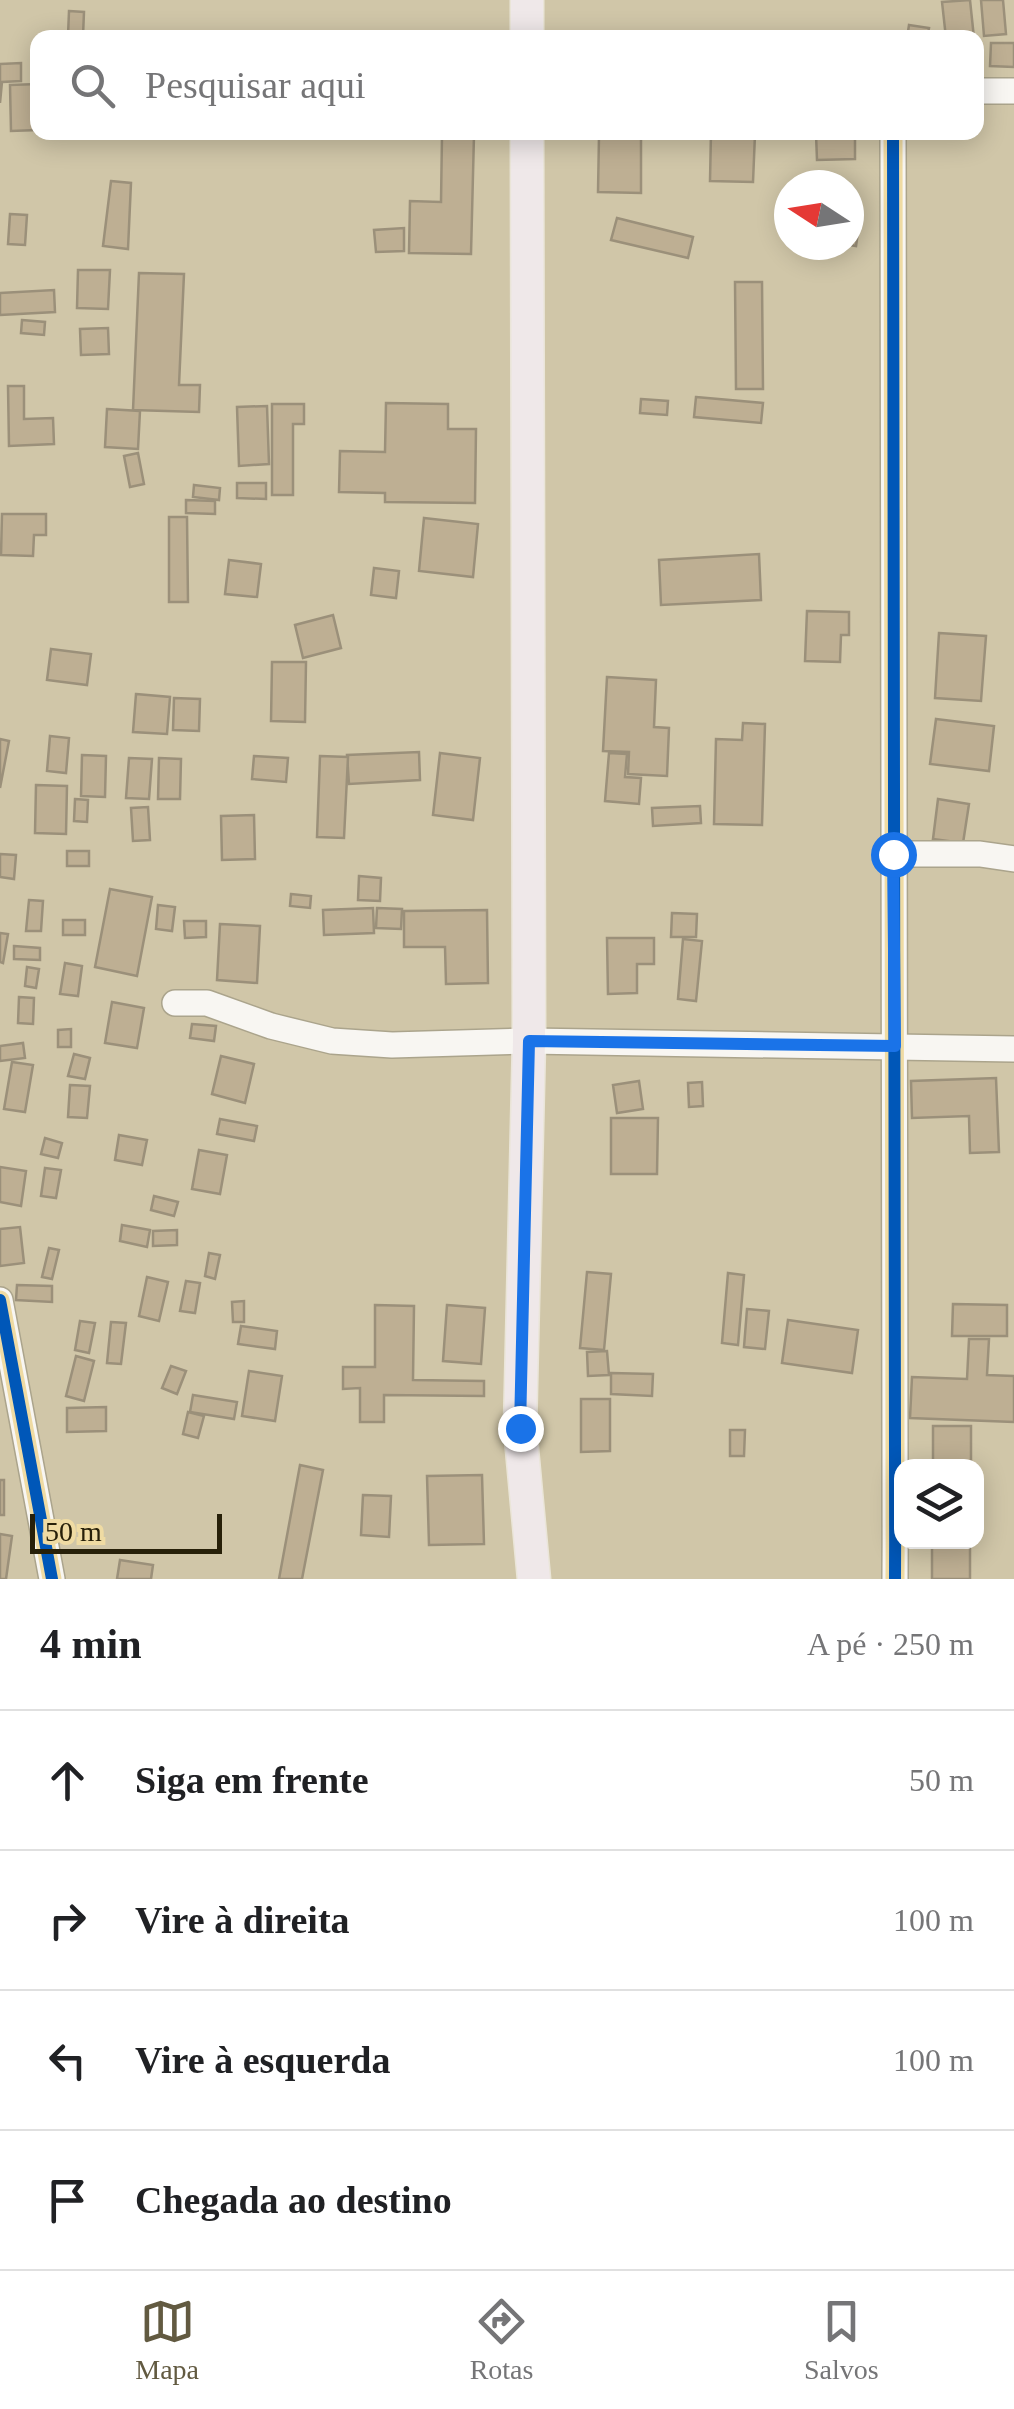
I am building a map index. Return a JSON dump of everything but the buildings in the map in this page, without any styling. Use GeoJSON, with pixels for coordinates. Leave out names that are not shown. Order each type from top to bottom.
{"type":"FeatureCollection","features":[{"type":"Feature","properties":{"kind":"main road"},"geometry":{"type":"LineString","coordinates":[[527,0],[527,30]]}},
{"type":"Feature","properties":{"kind":"main road"},"geometry":{"type":"LineString","coordinates":[[527,140],[529,1041],[520,1428],[534,1579]]}},
{"type":"Feature","properties":{"kind":"street"},"geometry":{"type":"LineString","coordinates":[[984,91],[1014,90]]}},
{"type":"Feature","properties":{"kind":"street"},"geometry":{"type":"LineString","coordinates":[[893,140],[895,1579]]}},
{"type":"Feature","properties":{"kind":"street"},"geometry":{"type":"LineString","coordinates":[[893,854],[980,854],[1014,859]]}},
{"type":"Feature","properties":{"kind":"street"},"geometry":{"type":"LineString","coordinates":[[175,1004],[207,1003],[270,1026],[332,1041],[392,1046],[529,1041],[1014,1049]]}},
{"type":"Feature","properties":{"kind":"street"},"geometry":{"type":"LineString","coordinates":[[0,1300],[52,1579]]}},
{"type":"Feature","properties":{"kind":"cycle path"},"geometry":{"type":"LineString","coordinates":[[893,140],[895,1579]]}},
{"type":"Feature","properties":{"kind":"cycle path"},"geometry":{"type":"LineString","coordinates":[[0,1300],[52,1579]]}},
{"type":"Feature","properties":{"kind":"route"},"geometry":{"type":"LineString","coordinates":[[520,1428],[529,1041],[895,1046],[893,854]]}}]}
